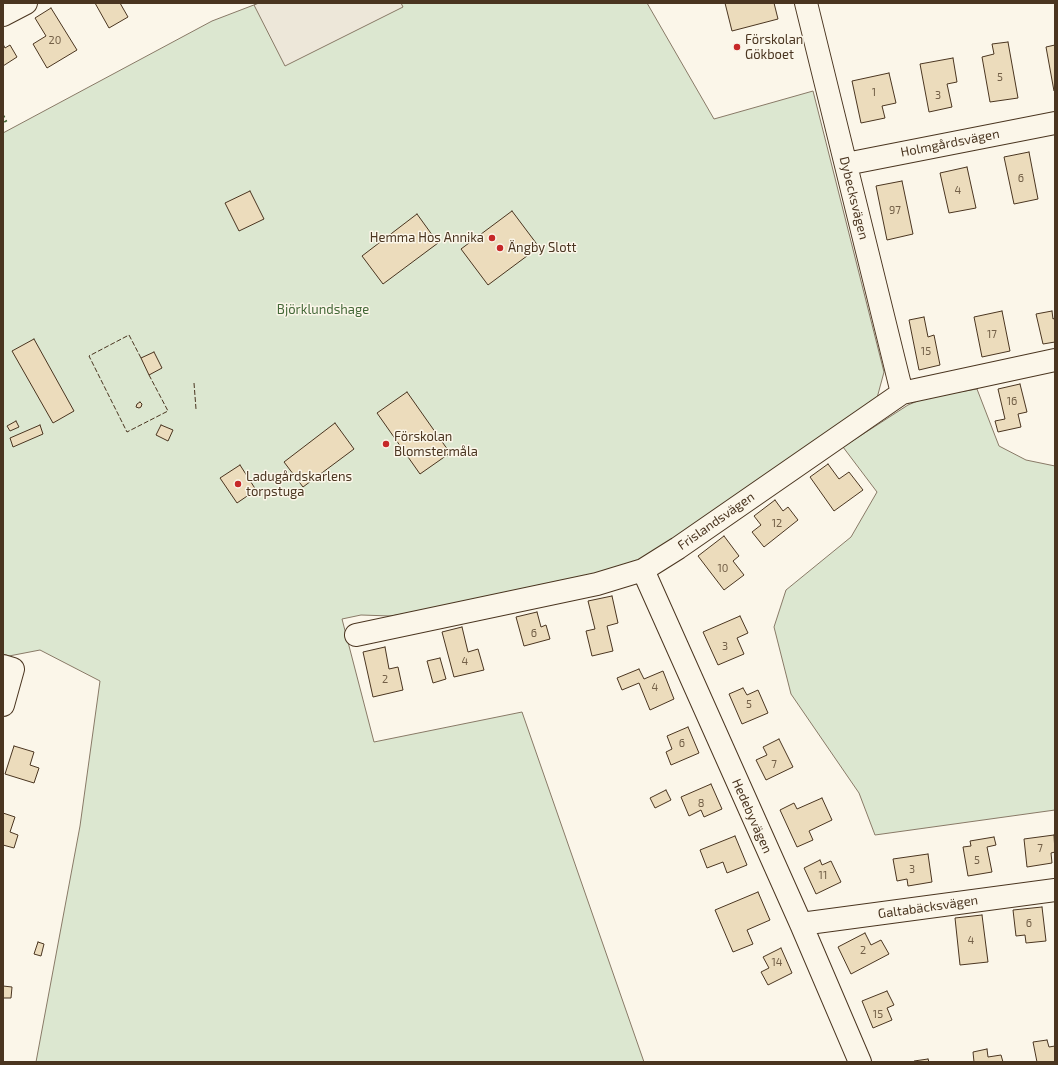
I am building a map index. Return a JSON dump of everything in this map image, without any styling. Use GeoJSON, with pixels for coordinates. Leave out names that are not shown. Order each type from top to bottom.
{"type":"FeatureCollection","features":[{"type":"Feature","properties":{"kind":"street"},"geometry":{"type":"LineString","coordinates":[[3,15],[26,3]]}},
{"type":"Feature","properties":{"kind":"street","name":"Dybecksvägen"},"geometry":{"type":"LineString","coordinates":[[806,3],[902,393]]}},
{"type":"Feature","properties":{"kind":"street","name":"Holmgårdsvägen"},"geometry":{"type":"LineString","coordinates":[[846,164],[1055,122]]}},
{"type":"Feature","properties":{"kind":"street","name":"Frislandsvägen"},"geometry":{"type":"LineString","coordinates":[[356,635],[597,584],[643,570],[678,548],[902,393],[1055,360]]}},
{"type":"Feature","properties":{"kind":"street","name":"Hedebyvägen"},"geometry":{"type":"LineString","coordinates":[[643,570],[801,924],[860,1062]]}},
{"type":"Feature","properties":{"kind":"street"},"geometry":{"type":"LineString","coordinates":[[3,705],[8,668]]}},
{"type":"Feature","properties":{"kind":"street","name":"Galtabäcksvägen"},"geometry":{"type":"LineString","coordinates":[[801,924],[1055,890]]}},
{"type":"Feature","properties":{"kind":"green space","name":"Björklundshage"},"geometry":{"type":"Polygon","coordinates":[[[259,3],[647,3],[714,119],[813,91],[884,372],[877,398],[639,564],[499,597],[391,616],[361,615],[342,619],[374,742],[522,712],[644,1062],[36,1062],[80,826],[100,681],[40,650],[9,656],[3,654],[3,133],[212,21],[259,3]]]}},
{"type":"Feature","properties":{"kind":"green space"},"geometry":{"type":"Polygon","coordinates":[[[977,389],[999,446],[1026,460],[1055,466],[1055,810],[875,835],[859,793],[791,694],[774,627],[786,590],[851,537],[877,492],[843,447],[908,405],[927,397],[977,389]]]}},
{"type":"Feature","properties":{"kind":"shaded area"},"geometry":{"type":"Polygon","coordinates":[[[259,3],[401,3],[403,7],[285,66],[254,5],[259,3]]]}},
{"type":"Feature","properties":{"kind":"building"},"geometry":{"type":"Polygon","coordinates":[[[95,3],[120,3],[128,17],[109,28],[95,3]]]}},
{"type":"Feature","properties":{"kind":"building"},"geometry":{"type":"Polygon","coordinates":[[[725,3],[774,3],[778,19],[732,31],[725,3]]]}},
{"type":"Feature","properties":{"kind":"building"},"geometry":{"type":"Polygon","coordinates":[[[51,8],[77,50],[47,68],[33,44],[46,36],[35,18],[51,8]]]}},
{"type":"Feature","properties":{"kind":"building"},"geometry":{"type":"Polygon","coordinates":[[[1008,42],[1018,98],[990,102],[982,57],[994,54],[992,44],[1008,42]]]}},
{"type":"Feature","properties":{"kind":"building"},"geometry":{"type":"Polygon","coordinates":[[[3,44],[5,48],[10,45],[17,57],[3,66],[3,44]]]}},
{"type":"Feature","properties":{"kind":"building"},"geometry":{"type":"Polygon","coordinates":[[[1055,45],[1055,91],[1054,91],[1046,47],[1055,45]]]}},
{"type":"Feature","properties":{"kind":"building"},"geometry":{"type":"Polygon","coordinates":[[[953,58],[957,82],[947,84],[952,107],[929,112],[920,64],[953,58]]]}},
{"type":"Feature","properties":{"kind":"building"},"geometry":{"type":"Polygon","coordinates":[[[889,73],[896,103],[882,106],[885,118],[861,123],[852,81],[889,73]]]}},
{"type":"Feature","properties":{"kind":"building"},"geometry":{"type":"Polygon","coordinates":[[[1029,152],[1038,199],[1014,204],[1004,157],[1029,152]]]}},
{"type":"Feature","properties":{"kind":"building"},"geometry":{"type":"Polygon","coordinates":[[[967,167],[976,208],[949,213],[940,173],[967,167]]]}},
{"type":"Feature","properties":{"kind":"building"},"geometry":{"type":"Polygon","coordinates":[[[902,181],[913,234],[887,240],[876,186],[902,181]]]}},
{"type":"Feature","properties":{"kind":"building"},"geometry":{"type":"Polygon","coordinates":[[[250,191],[264,219],[239,231],[225,203],[250,191]]]}},
{"type":"Feature","properties":{"kind":"building","name":"Ängby Slott"},"geometry":{"type":"Polygon","coordinates":[[[512,211],[539,247],[488,285],[461,249],[512,211]]]}},
{"type":"Feature","properties":{"kind":"building"},"geometry":{"type":"Polygon","coordinates":[[[417,214],[438,243],[383,284],[362,256],[417,214]]]}},
{"type":"Feature","properties":{"kind":"building"},"geometry":{"type":"Polygon","coordinates":[[[1002,311],[1010,351],[982,357],[974,317],[1002,311]]]}},
{"type":"Feature","properties":{"kind":"building"},"geometry":{"type":"Polygon","coordinates":[[[1052,311],[1053,319],[1055,318],[1055,342],[1043,344],[1036,314],[1052,311]]]}},
{"type":"Feature","properties":{"kind":"building"},"geometry":{"type":"Polygon","coordinates":[[[924,317],[928,337],[934,335],[940,365],[919,370],[909,320],[924,317]]]}},
{"type":"Feature","properties":{"kind":"building"},"geometry":{"type":"Polygon","coordinates":[[[34,339],[74,411],[53,423],[12,351],[34,339]]]}},
{"type":"Feature","properties":{"kind":"building"},"geometry":{"type":"Polygon","coordinates":[[[154,352],[162,368],[149,375],[141,358],[154,352]]]}},
{"type":"Feature","properties":{"kind":"building"},"geometry":{"type":"Polygon","coordinates":[[[1020,384],[1027,412],[1018,414],[1021,427],[998,432],[995,421],[1005,419],[998,389],[1020,384]]]}},
{"type":"Feature","properties":{"kind":"building"},"geometry":{"type":"Polygon","coordinates":[[[407,392],[450,453],[420,474],[377,413],[407,392]]]}},
{"type":"Feature","properties":{"kind":"building"},"geometry":{"type":"Polygon","coordinates":[[[140,402],[142,404],[141,407],[136,407],[137,404],[140,402]]]}},
{"type":"Feature","properties":{"kind":"building"},"geometry":{"type":"Polygon","coordinates":[[[16,421],[19,427],[10,431],[7,426],[16,421]]]}},
{"type":"Feature","properties":{"kind":"building"},"geometry":{"type":"Polygon","coordinates":[[[335,423],[354,449],[303,487],[284,462],[335,423]]]}},
{"type":"Feature","properties":{"kind":"building"},"geometry":{"type":"Polygon","coordinates":[[[40,425],[43,434],[13,447],[10,438],[40,425]]]}},
{"type":"Feature","properties":{"kind":"building"},"geometry":{"type":"Polygon","coordinates":[[[161,425],[173,430],[168,441],[156,435],[161,425]]]}},
{"type":"Feature","properties":{"kind":"building"},"geometry":{"type":"Polygon","coordinates":[[[828,464],[839,479],[849,472],[863,490],[834,511],[810,477],[828,464]]]}},
{"type":"Feature","properties":{"kind":"building","name":"Ladugårdskarlens torpstuga"},"geometry":{"type":"Polygon","coordinates":[[[240,465],[256,490],[237,503],[220,478],[240,465]]]}},
{"type":"Feature","properties":{"kind":"building"},"geometry":{"type":"Polygon","coordinates":[[[775,500],[783,511],[788,507],[798,520],[764,547],[752,532],[761,525],[754,516],[775,500]]]}},
{"type":"Feature","properties":{"kind":"building"},"geometry":{"type":"Polygon","coordinates":[[[724,536],[739,556],[733,561],[744,575],[724,590],[698,556],[724,536]]]}},
{"type":"Feature","properties":{"kind":"building"},"geometry":{"type":"Polygon","coordinates":[[[612,596],[618,623],[607,626],[613,651],[592,656],[586,631],[595,629],[588,601],[612,596]]]}},
{"type":"Feature","properties":{"kind":"building"},"geometry":{"type":"Polygon","coordinates":[[[537,612],[541,627],[546,625],[550,639],[524,646],[516,617],[537,612]]]}},
{"type":"Feature","properties":{"kind":"building"},"geometry":{"type":"Polygon","coordinates":[[[740,616],[748,633],[737,638],[744,654],[718,665],[703,632],[740,616]]]}},
{"type":"Feature","properties":{"kind":"building"},"geometry":{"type":"Polygon","coordinates":[[[462,627],[468,652],[478,649],[484,670],[454,677],[442,632],[462,627]]]}},
{"type":"Feature","properties":{"kind":"building"},"geometry":{"type":"Polygon","coordinates":[[[385,647],[389,669],[398,667],[403,690],[373,697],[363,652],[385,647]]]}},
{"type":"Feature","properties":{"kind":"building"},"geometry":{"type":"Polygon","coordinates":[[[440,658],[446,679],[433,683],[427,661],[440,658]]]}},
{"type":"Feature","properties":{"kind":"building"},"geometry":{"type":"Polygon","coordinates":[[[639,669],[644,679],[663,671],[674,699],[650,710],[639,683],[622,690],[617,678],[639,669]]]}},
{"type":"Feature","properties":{"kind":"building"},"geometry":{"type":"Polygon","coordinates":[[[743,688],[747,695],[758,690],[768,713],[742,724],[729,694],[743,688]]]}},
{"type":"Feature","properties":{"kind":"building"},"geometry":{"type":"Polygon","coordinates":[[[688,727],[699,753],[671,765],[666,752],[672,749],[667,736],[688,727]]]}},
{"type":"Feature","properties":{"kind":"building"},"geometry":{"type":"Polygon","coordinates":[[[779,739],[793,767],[766,780],[756,760],[767,755],[763,747],[779,739]]]}},
{"type":"Feature","properties":{"kind":"building"},"geometry":{"type":"Polygon","coordinates":[[[14,746],[34,752],[30,765],[39,768],[34,783],[5,774],[14,746]]]}},
{"type":"Feature","properties":{"kind":"building"},"geometry":{"type":"Polygon","coordinates":[[[711,784],[722,809],[704,817],[701,810],[689,816],[681,797],[711,784]]]}},
{"type":"Feature","properties":{"kind":"building"},"geometry":{"type":"Polygon","coordinates":[[[666,790],[671,800],[655,808],[650,798],[666,790]]]}},
{"type":"Feature","properties":{"kind":"building"},"geometry":{"type":"Polygon","coordinates":[[[822,798],[832,820],[809,831],[813,840],[797,847],[780,810],[794,803],[797,809],[822,798]]]}},
{"type":"Feature","properties":{"kind":"building"},"geometry":{"type":"Polygon","coordinates":[[[3,813],[15,817],[10,832],[18,835],[14,848],[3,845],[3,813]]]}},
{"type":"Feature","properties":{"kind":"building"},"geometry":{"type":"Polygon","coordinates":[[[1054,835],[1055,852],[1051,853],[1052,863],[1027,867],[1024,839],[1054,835]]]}},
{"type":"Feature","properties":{"kind":"building"},"geometry":{"type":"Polygon","coordinates":[[[735,836],[747,865],[727,873],[723,862],[707,868],[700,850],[735,836]]]}},
{"type":"Feature","properties":{"kind":"building"},"geometry":{"type":"Polygon","coordinates":[[[994,837],[996,845],[987,847],[992,872],[968,876],[963,847],[971,846],[970,841],[994,837]]]}},
{"type":"Feature","properties":{"kind":"building"},"geometry":{"type":"Polygon","coordinates":[[[928,854],[932,882],[908,886],[907,879],[897,881],[893,859],[928,854]]]}},
{"type":"Feature","properties":{"kind":"building"},"geometry":{"type":"Polygon","coordinates":[[[820,860],[822,865],[831,861],[841,882],[816,894],[804,868],[820,860]]]}},
{"type":"Feature","properties":{"kind":"building"},"geometry":{"type":"Polygon","coordinates":[[[758,892],[770,920],[747,930],[753,944],[733,952],[715,910],[758,892]]]}},
{"type":"Feature","properties":{"kind":"building"},"geometry":{"type":"Polygon","coordinates":[[[1042,907],[1046,941],[1026,943],[1025,935],[1016,936],[1013,910],[1042,907]]]}},
{"type":"Feature","properties":{"kind":"building"},"geometry":{"type":"Polygon","coordinates":[[[982,915],[988,962],[960,965],[955,918],[982,915]]]}},
{"type":"Feature","properties":{"kind":"building"},"geometry":{"type":"Polygon","coordinates":[[[865,933],[871,945],[881,940],[889,954],[851,974],[838,947],[865,933]]]}},
{"type":"Feature","properties":{"kind":"building"},"geometry":{"type":"Polygon","coordinates":[[[38,942],[44,944],[41,956],[34,954],[38,942]]]}},
{"type":"Feature","properties":{"kind":"building"},"geometry":{"type":"Polygon","coordinates":[[[781,948],[792,973],[768,985],[761,972],[769,968],[763,957],[781,948]]]}},
{"type":"Feature","properties":{"kind":"building"},"geometry":{"type":"Polygon","coordinates":[[[3,986],[12,987],[11,998],[3,998],[3,986]]]}},
{"type":"Feature","properties":{"kind":"building"},"geometry":{"type":"Polygon","coordinates":[[[887,991],[894,1005],[887,1008],[892,1020],[873,1028],[862,1001],[887,991]]]}},
{"type":"Feature","properties":{"kind":"building"},"geometry":{"type":"Polygon","coordinates":[[[1047,1040],[1049,1047],[1055,1046],[1055,1062],[1037,1062],[1033,1042],[1047,1040]]]}},
{"type":"Feature","properties":{"kind":"building"},"geometry":{"type":"Polygon","coordinates":[[[987,1049],[988,1057],[1001,1055],[1003,1062],[974,1062],[973,1052],[987,1049]]]}},
{"type":"Feature","properties":{"kind":"building"},"geometry":{"type":"Polygon","coordinates":[[[928,1059],[929,1062],[914,1062],[914,1061],[928,1059]]]}},
{"type":"Feature","properties":{"kind":"hedge"},"geometry":{"type":"LineString","coordinates":[[3,116],[6,122]]}},
{"type":"Feature","properties":{"kind":"fence"},"geometry":{"type":"LineString","coordinates":[[141,358],[129,335],[89,356],[127,432],[168,411],[149,375]]}},
{"type":"Feature","properties":{"kind":"fence"},"geometry":{"type":"LineString","coordinates":[[194,383],[196,409]]}},
{"type":"Feature","properties":{"kind":"place","name":"Förskolan Gökboet"},"geometry":{"type":"Point","coordinates":[737,47]}},
{"type":"Feature","properties":{"kind":"place","name":"Hemma Hos Annika"},"geometry":{"type":"Point","coordinates":[492,238]}},
{"type":"Feature","properties":{"kind":"place","name":"Ängby Slott"},"geometry":{"type":"Point","coordinates":[500,248]}},
{"type":"Feature","properties":{"kind":"place","name":"Förskolan Blomstermåla"},"geometry":{"type":"Point","coordinates":[386,444]}},
{"type":"Feature","properties":{"kind":"place","name":"Ladugårdskarlens torpstuga"},"geometry":{"type":"Point","coordinates":[238,484]}}]}
